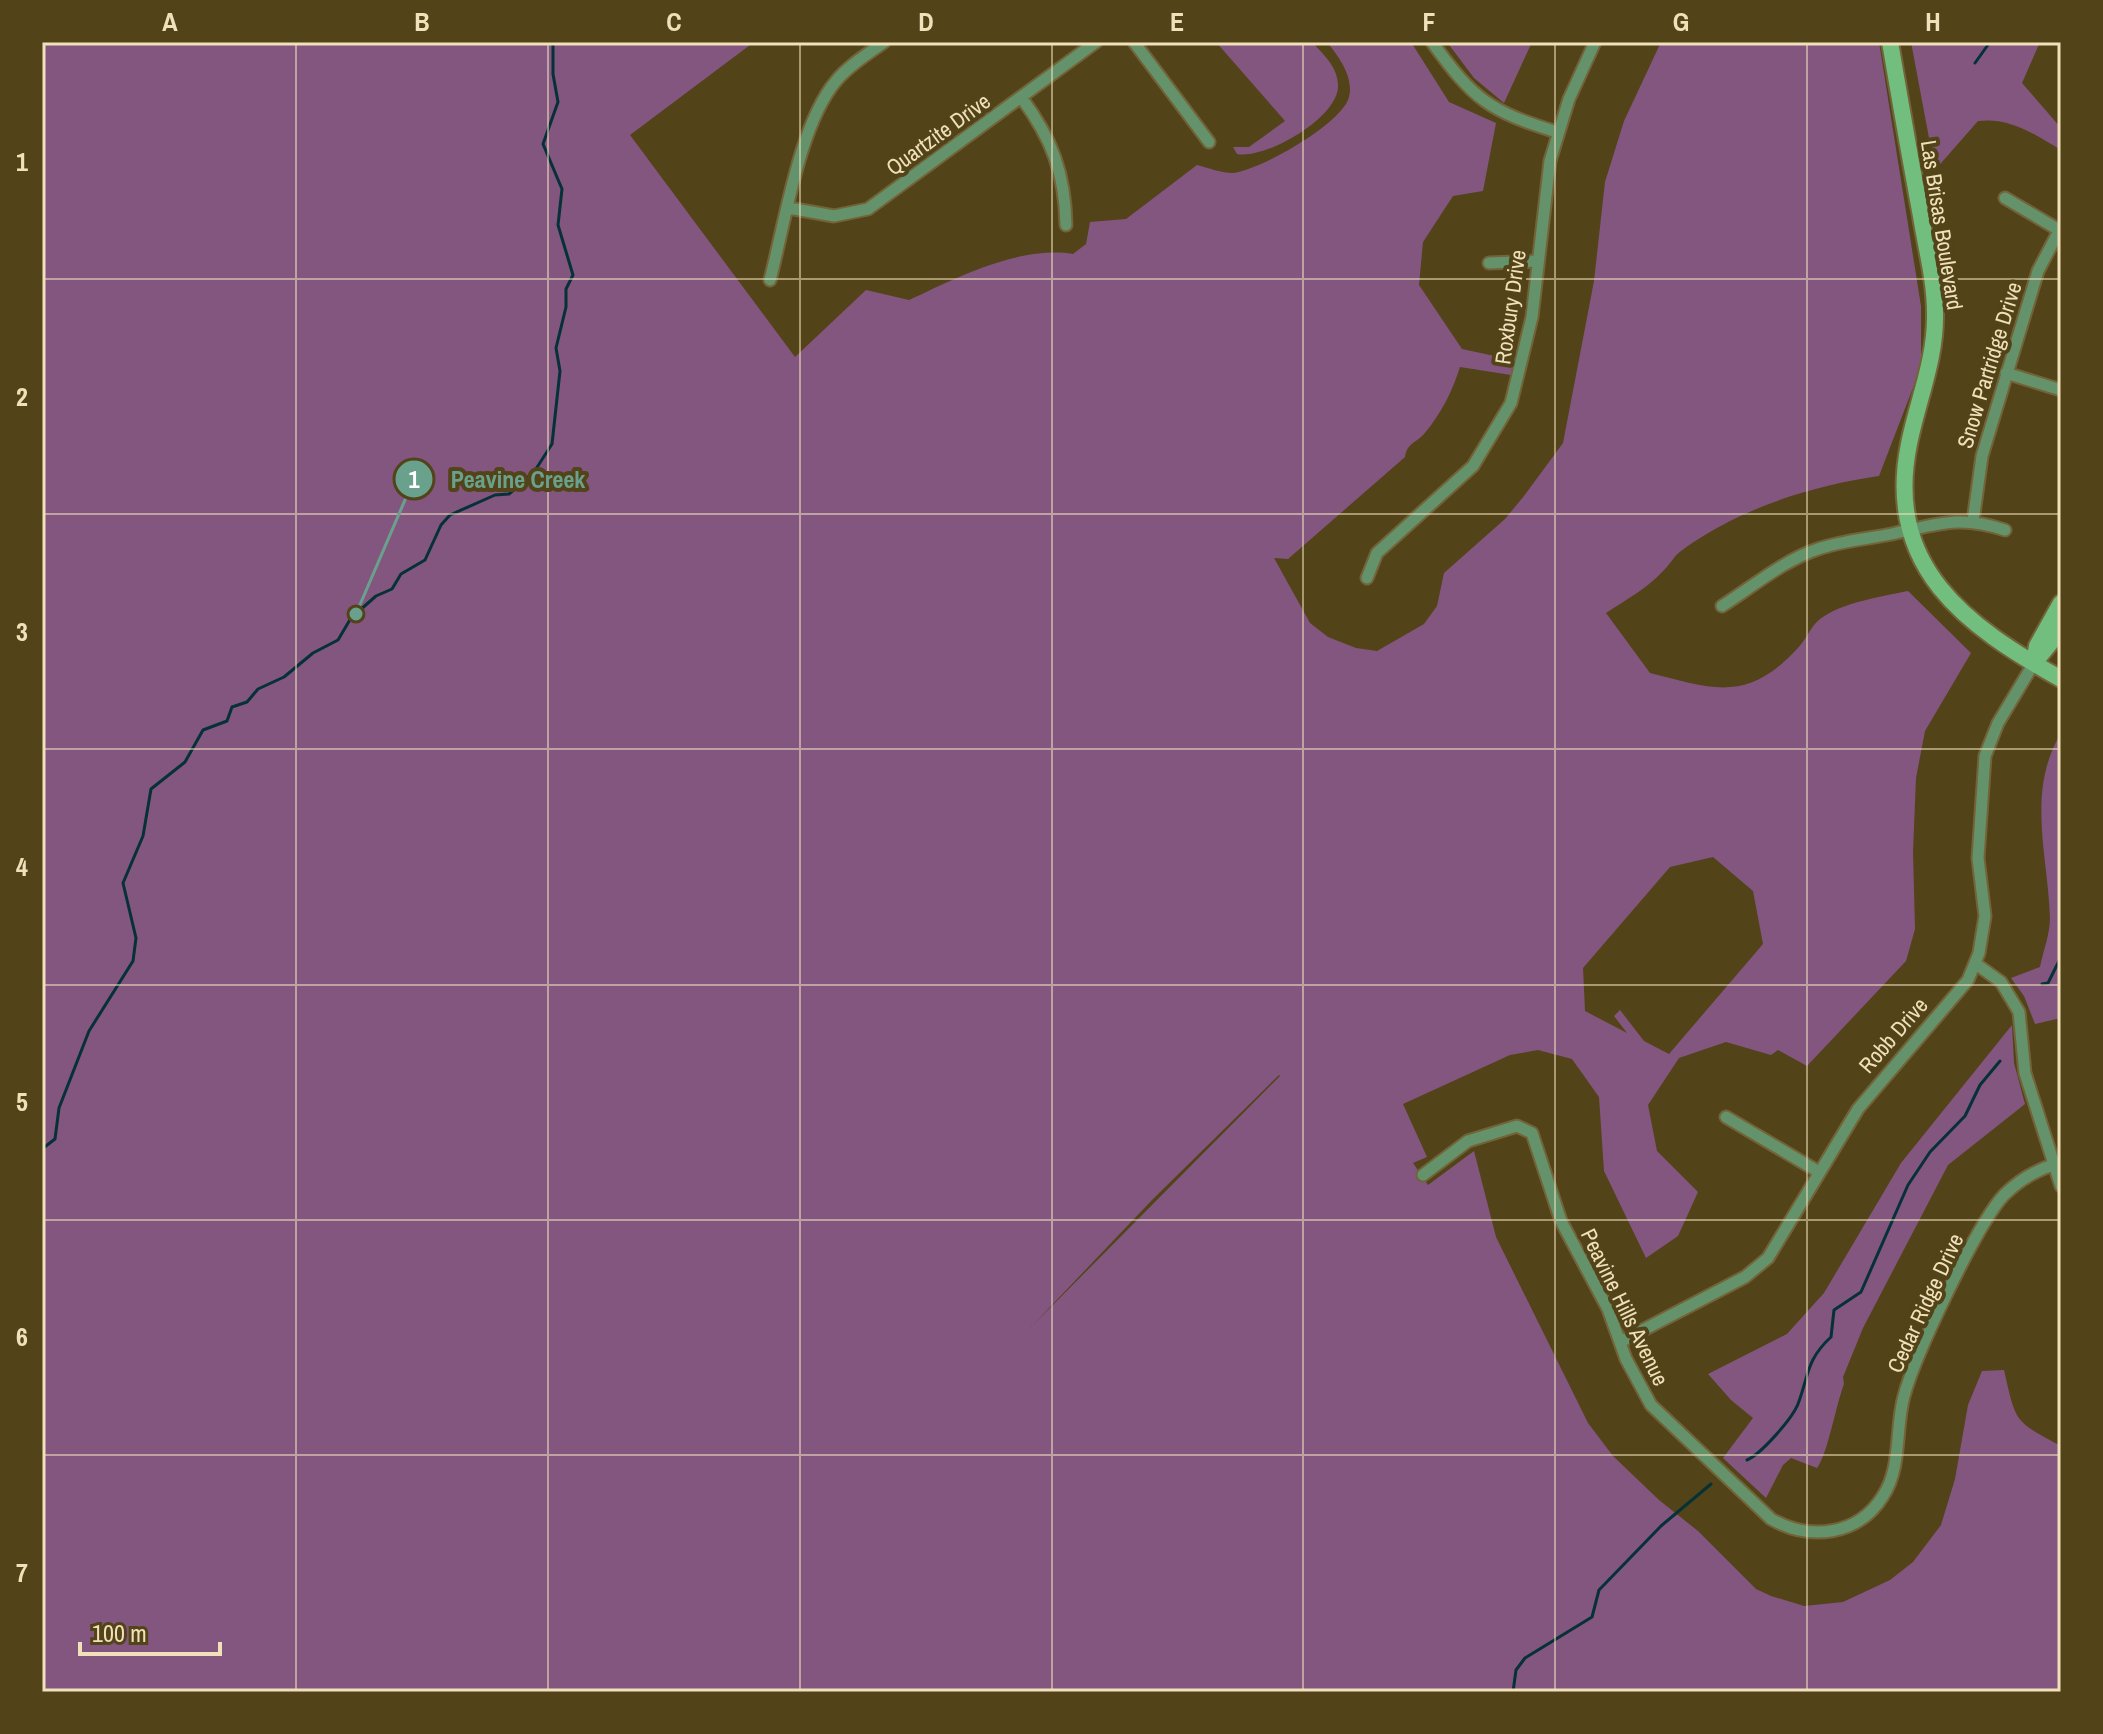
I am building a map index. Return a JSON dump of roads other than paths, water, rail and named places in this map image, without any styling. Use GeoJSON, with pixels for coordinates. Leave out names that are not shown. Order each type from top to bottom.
{"type":"FeatureCollection","features":[{"type":"Feature","properties":{"kind":"street"},"geometry":{"type":"LineString","coordinates":[[770,280],[807,136],[820,104],[837,79],[884,42]]}},
{"type":"Feature","properties":{"kind":"street","name":"Quartzite Drive"},"geometry":{"type":"LineString","coordinates":[[789,208],[834,216],[868,209],[1096,42]]}},
{"type":"Feature","properties":{"kind":"street"},"geometry":{"type":"LineString","coordinates":[[1134,42],[1209,142]]}},
{"type":"Feature","properties":{"kind":"street"},"geometry":{"type":"LineString","coordinates":[[1432,42],[1456,76],[1481,101],[1507,116],[1557,132]]}},
{"type":"Feature","properties":{"kind":"street","name":"Roxbury Drive"},"geometry":{"type":"LineString","coordinates":[[1367,578],[1377,553],[1461,480],[1505,416],[1525,356],[1546,177],[1557,132],[1595,42]]}},
{"type":"Feature","properties":{"kind":"street","name":"Las Brisas Boulevard"},"geometry":{"type":"LineString","coordinates":[[1890,42],[1935,308],[1933,354],[1906,465],[1912,530],[1930,574],[1957,610],[1987,635],[2061,679]]}},
{"type":"Feature","properties":{"kind":"street"},"geometry":{"type":"LineString","coordinates":[[1021,97],[1057,153],[1064,179],[1066,225]]}},
{"type":"Feature","properties":{"kind":"street"},"geometry":{"type":"LineString","coordinates":[[2005,198],[2060,228]]}},
{"type":"Feature","properties":{"kind":"street","name":"Snow Partridge Drive"},"geometry":{"type":"LineString","coordinates":[[1973,521],[1982,456],[2006,373],[2038,271],[2060,228]]}},
{"type":"Feature","properties":{"kind":"street"},"geometry":{"type":"LineString","coordinates":[[1489,263],[1537,261]]}},
{"type":"Feature","properties":{"kind":"street"},"geometry":{"type":"LineString","coordinates":[[2006,373],[2061,390]]}},
{"type":"Feature","properties":{"kind":"street"},"geometry":{"type":"LineString","coordinates":[[1722,606],[1807,553],[1860,538],[1912,530],[1939,521],[1973,521],[2005,530]]}},
{"type":"Feature","properties":{"kind":"street","name":"Robb Drive"},"geometry":{"type":"LineString","coordinates":[[2034,663],[2037,646],[2061,603]]}},
{"type":"Feature","properties":{"kind":"street","name":"Robb Drive"},"geometry":{"type":"LineString","coordinates":[[1620,1342],[1755,1271],[1774,1250],[1858,1109],[1953,1000],[1976,964],[1985,916],[1978,870],[1985,756],[1998,723],[2034,663],[2061,630]]}},
{"type":"Feature","properties":{"kind":"street"},"geometry":{"type":"LineString","coordinates":[[1976,964],[2001,982],[2019,1012],[2025,1073],[2061,1186]]}},
{"type":"Feature","properties":{"kind":"street"},"geometry":{"type":"LineString","coordinates":[[1726,1117],[1819,1172]]}},
{"type":"Feature","properties":{"kind":"street","name":"Peavine Hills Avenue"},"geometry":{"type":"LineString","coordinates":[[1423,1175],[1468,1141],[1517,1126],[1527,1129],[1538,1143],[1565,1231],[1608,1309],[1620,1342],[1651,1405],[1727,1478]]}},
{"type":"Feature","properties":{"kind":"street","name":"Cedar Ridge Drive"},"geometry":{"type":"LineString","coordinates":[[1727,1478],[1771,1519],[1806,1533],[1838,1530],[1859,1521],[1875,1508],[1892,1480],[1901,1411],[1913,1370],[1984,1225],[2011,1189],[2038,1170],[2056,1164]]}},
{"type":"Feature","properties":{"kind":"waterway"},"geometry":{"type":"LineString","coordinates":[[42,1149],[55,1139],[59,1108],[89,1031],[133,961],[136,938],[123,883],[143,836],[151,789],[185,762],[203,730],[227,721],[232,707],[247,702],[258,689],[284,677],[313,653],[338,640],[351,618],[376,596],[392,589],[401,574],[425,560],[441,525],[450,515],[495,495],[509,494],[534,472],[552,444],[560,371],[556,348],[566,307],[566,289],[573,275],[558,225],[562,189],[543,144],[558,102],[553,74],[553,42]]}},
{"type":"Feature","properties":{"kind":"waterway"},"geometry":{"type":"LineString","coordinates":[[1975,63],[1990,42]]}},
{"type":"Feature","properties":{"kind":"waterway"},"geometry":{"type":"LineString","coordinates":[[2042,984],[2048,983],[2061,957]]}},
{"type":"Feature","properties":{"kind":"waterway"},"geometry":{"type":"LineString","coordinates":[[1747,1460],[1768,1444],[1795,1410],[1812,1361],[1831,1337],[1834,1310],[1861,1292],[1908,1185],[1930,1152],[1965,1116],[1980,1085],[2000,1061]]}},
{"type":"Feature","properties":{"kind":"waterway"},"geometry":{"type":"LineString","coordinates":[[1513,1692],[1516,1670],[1525,1658],[1592,1617],[1599,1590],[1661,1526],[1711,1484]]}},
{"type":"Feature","properties":{"kind":"place","name":"Peavine Creek"},"geometry":{"type":"Point","coordinates":[356,614]}}]}
